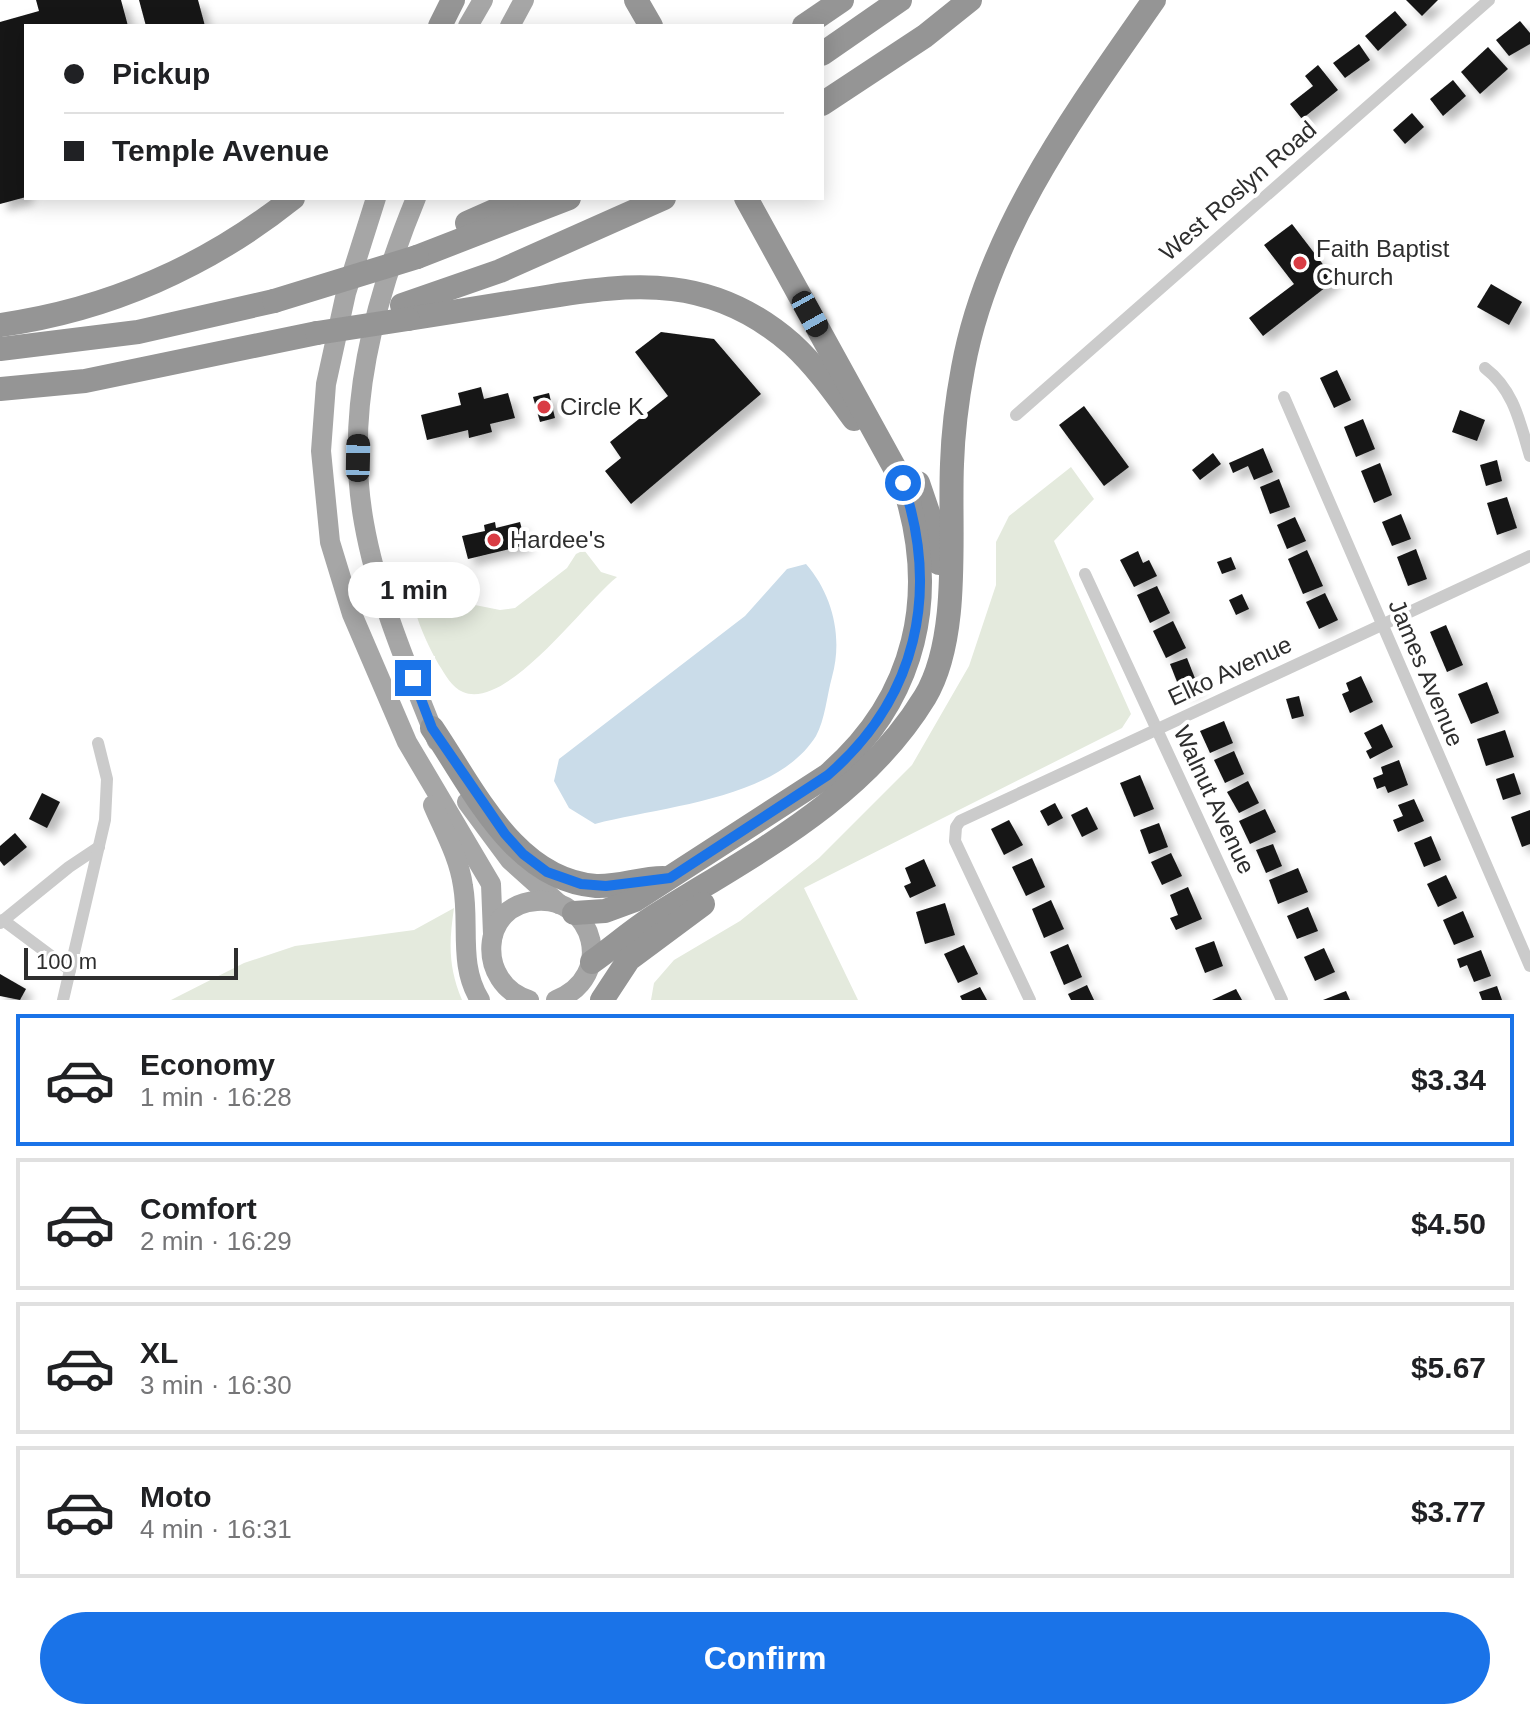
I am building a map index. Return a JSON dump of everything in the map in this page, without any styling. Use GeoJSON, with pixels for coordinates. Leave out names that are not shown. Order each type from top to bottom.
{"type":"FeatureCollection","features":[{"type":"Feature","properties":{"kind":"highway"},"geometry":{"type":"LineString","coordinates":[[441,24],[453,0]]}},
{"type":"Feature","properties":{"kind":"highway"},"geometry":{"type":"LineString","coordinates":[[636,0],[650,24]]}},
{"type":"Feature","properties":{"kind":"highway"},"geometry":{"type":"LineString","coordinates":[[651,0],[665,24]]}},
{"type":"Feature","properties":{"kind":"highway"},"geometry":{"type":"LineString","coordinates":[[807,24],[842,0]]}},
{"type":"Feature","properties":{"kind":"highway"},"geometry":{"type":"LineString","coordinates":[[824,53],[900,0]]}},
{"type":"Feature","properties":{"kind":"highway"},"geometry":{"type":"LineString","coordinates":[[824,103],[925,36],[970,0]]}},
{"type":"Feature","properties":{"kind":"highway"},"geometry":{"type":"LineString","coordinates":[[591,968],[649,919],[728,872],[846,792],[899,734],[927,694],[945,634],[956,412],[966,352],[985,284],[1040,175],[1154,0]]}},
{"type":"Feature","properties":{"kind":"highway"},"geometry":{"type":"LineString","coordinates":[[0,325],[100,303],[169,276],[237,238],[290,200]]}},
{"type":"Feature","properties":{"kind":"highway"},"geometry":{"type":"LineString","coordinates":[[419,251],[519,200]]}},
{"type":"Feature","properties":{"kind":"highway"},"geometry":{"type":"LineString","coordinates":[[0,349],[138,332],[274,301],[341,282],[563,200]]}},
{"type":"Feature","properties":{"kind":"highway"},"geometry":{"type":"LineString","coordinates":[[405,312],[660,200]]}},
{"type":"Feature","properties":{"kind":"highway"},"geometry":{"type":"LineString","coordinates":[[566,909],[620,907],[807,791],[866,739],[894,695],[913,647],[920,595],[918,550],[903,483],[747,200]]}},
{"type":"Feature","properties":{"kind":"highway"},"geometry":{"type":"LineString","coordinates":[[761,200],[914,475],[931,521],[940,575],[935,633],[921,681],[899,734]]}},
{"type":"Feature","properties":{"kind":"highway"},"geometry":{"type":"LineString","coordinates":[[0,389],[85,381],[257,347],[405,312],[626,286],[676,287],[739,309],[793,345],[837,396],[886,470],[918,550]]}},
{"type":"Feature","properties":{"kind":"highway"},"geometry":{"type":"LineString","coordinates":[[432,728],[505,834],[523,854],[547,872],[594,886],[670,878]]}},
{"type":"Feature","properties":{"kind":"highway"},"geometry":{"type":"LineString","coordinates":[[602,1000],[629,959],[708,901],[728,872]]}},
{"type":"Feature","properties":{"kind":"main road"},"geometry":{"type":"LineString","coordinates":[[469,24],[483,0]]}},
{"type":"Feature","properties":{"kind":"main road"},"geometry":{"type":"LineString","coordinates":[[511,24],[524,0]]}},
{"type":"Feature","properties":{"kind":"main road"},"geometry":{"type":"LineString","coordinates":[[375,200],[335,332],[323,415],[322,479],[330,542],[343,590],[460,870],[465,896],[467,971],[480,1000]]}},
{"type":"Feature","properties":{"kind":"main road"},"geometry":{"type":"LineString","coordinates":[[415,200],[385,277],[364,371],[358,458],[361,503],[373,562],[432,728],[459,788],[489,836],[522,872],[566,909],[589,936],[591,968],[581,1000]]}},
{"type":"Feature","properties":{"kind":"main road"},"geometry":{"type":"LineString","coordinates":[[407,742],[489,878],[494,897],[490,955],[496,975],[511,1000]]}},
{"type":"Feature","properties":{"kind":"main road"},"geometry":{"type":"LineString","coordinates":[[493,934],[502,918],[516,906],[534,901],[566,909]]}},
{"type":"Feature","properties":{"kind":"main road"},"geometry":{"type":"LineString","coordinates":[[556,1000],[576,990],[591,968]]}},
{"type":"Feature","properties":{"kind":"main road"},"geometry":{"type":"LineString","coordinates":[[496,975],[511,992],[529,1000]]}},
{"type":"Feature","properties":{"kind":"street","name":"West Roslyn Road"},"geometry":{"type":"LineString","coordinates":[[1016,415],[1489,0]]}},
{"type":"Feature","properties":{"kind":"street"},"geometry":{"type":"LineString","coordinates":[[1485,368],[1505,386],[1512,399],[1530,456]]}},
{"type":"Feature","properties":{"kind":"street","name":"James Avenue"},"geometry":{"type":"LineString","coordinates":[[1284,397],[1530,966]]}},
{"type":"Feature","properties":{"kind":"street","name":"Elko Avenue"},"geometry":{"type":"LineString","coordinates":[[1030,1000],[954,833],[960,821],[1530,556]]}},
{"type":"Feature","properties":{"kind":"street","name":"Walnut Avenue"},"geometry":{"type":"LineString","coordinates":[[1085,574],[1282,1000]]}},
{"type":"Feature","properties":{"kind":"street"},"geometry":{"type":"LineString","coordinates":[[63,1000],[108,795],[98,743]]}},
{"type":"Feature","properties":{"kind":"street"},"geometry":{"type":"LineString","coordinates":[[70,970],[2,921],[99,847]]}},
{"type":"Feature","properties":{"kind":"shaded area"},"geometry":{"type":"Polygon","coordinates":[[[1071,467],[1094,499],[1054,541],[1131,714],[1122,728],[804,888],[858,1000],[651,1000],[654,983],[674,960],[740,921],[819,858],[912,765],[969,666],[996,585],[996,542],[1009,516],[1071,467]]]}},
{"type":"Feature","properties":{"kind":"shaded area"},"geometry":{"type":"Polygon","coordinates":[[[584,550],[601,572],[617,577],[523,671],[501,686],[481,694],[463,692],[455,687],[424,636],[416,615],[411,583],[425,595],[500,610],[515,608],[567,568],[576,554],[584,550]]]}},
{"type":"Feature","properties":{"kind":"shaded area"},"geometry":{"type":"Polygon","coordinates":[[[454,908],[451,954],[462,1000],[171,1000],[244,963],[295,946],[414,930],[454,908]]]}},
{"type":"Feature","properties":{"kind":"water"},"geometry":{"type":"Polygon","coordinates":[[[806,564],[829,603],[836,647],[822,723],[816,736],[798,757],[774,774],[746,787],[684,805],[595,824],[569,808],[554,781],[559,759],[745,616],[787,569],[806,564]]]}},
{"type":"Feature","properties":{"kind":"building"},"geometry":{"type":"Polygon","coordinates":[[[36,0],[121,0],[127,24],[24,24],[24,198],[0,204],[0,22],[39,11],[36,0]]]}},
{"type":"Feature","properties":{"kind":"building"},"geometry":{"type":"Polygon","coordinates":[[[139,0],[198,0],[204,24],[145,24],[139,0]]]}},
{"type":"Feature","properties":{"kind":"building"},"geometry":{"type":"Polygon","coordinates":[[[1406,0],[1438,0],[1422,16],[1406,0]]]}},
{"type":"Feature","properties":{"kind":"building"},"geometry":{"type":"Polygon","coordinates":[[[1395,11],[1407,25],[1378,51],[1365,36],[1395,11]]]}},
{"type":"Feature","properties":{"kind":"building"},"geometry":{"type":"Polygon","coordinates":[[[1520,21],[1530,33],[1530,44],[1509,56],[1496,40],[1520,21]]]}},
{"type":"Feature","properties":{"kind":"building"},"geometry":{"type":"Polygon","coordinates":[[[1359,44],[1370,60],[1345,78],[1333,63],[1359,44]]]}},
{"type":"Feature","properties":{"kind":"building"},"geometry":{"type":"Polygon","coordinates":[[[1488,47],[1508,69],[1480,94],[1461,72],[1488,47]]]}},
{"type":"Feature","properties":{"kind":"building"},"geometry":{"type":"Polygon","coordinates":[[[1318,65],[1338,90],[1302,119],[1290,104],[1313,86],[1305,76],[1318,65]]]}},
{"type":"Feature","properties":{"kind":"building"},"geometry":{"type":"Polygon","coordinates":[[[1453,80],[1466,96],[1443,116],[1430,99],[1453,80]]]}},
{"type":"Feature","properties":{"kind":"building"},"geometry":{"type":"Polygon","coordinates":[[[1412,113],[1424,127],[1405,144],[1393,130],[1412,113]]]}},
{"type":"Feature","properties":{"kind":"building","name":"Faith Baptist Church"},"geometry":{"type":"Polygon","coordinates":[[[1292,224],[1335,280],[1263,336],[1249,318],[1294,284],[1264,245],[1292,224]]]}},
{"type":"Feature","properties":{"kind":"building"},"geometry":{"type":"Polygon","coordinates":[[[1491,284],[1522,302],[1509,325],[1477,307],[1491,284]]]}},
{"type":"Feature","properties":{"kind":"building"},"geometry":{"type":"Polygon","coordinates":[[[661,332],[714,339],[761,394],[631,504],[605,471],[621,458],[610,442],[668,396],[635,352],[661,332]]]}},
{"type":"Feature","properties":{"kind":"building"},"geometry":{"type":"Polygon","coordinates":[[[1337,370],[1351,400],[1334,408],[1320,378],[1337,370]]]}},
{"type":"Feature","properties":{"kind":"building","name":"Circle K"},"geometry":{"type":"Polygon","coordinates":[[[481,387],[484,399],[508,393],[515,418],[490,424],[492,432],[469,438],[468,430],[427,440],[421,415],[461,405],[458,393],[481,387]]]}},
{"type":"Feature","properties":{"kind":"building","name":"Circle K"},"geometry":{"type":"Polygon","coordinates":[[[549,393],[555,418],[540,422],[533,397],[549,393]]]}},
{"type":"Feature","properties":{"kind":"building"},"geometry":{"type":"Polygon","coordinates":[[[1084,406],[1129,467],[1104,486],[1059,425],[1084,406]]]}},
{"type":"Feature","properties":{"kind":"building"},"geometry":{"type":"Polygon","coordinates":[[[1460,410],[1485,420],[1477,441],[1452,432],[1460,410]]]}},
{"type":"Feature","properties":{"kind":"building"},"geometry":{"type":"Polygon","coordinates":[[[1363,419],[1375,449],[1356,457],[1344,427],[1363,419]]]}},
{"type":"Feature","properties":{"kind":"building"},"geometry":{"type":"Polygon","coordinates":[[[1263,448],[1273,472],[1254,480],[1248,466],[1233,473],[1229,463],[1263,448]]]}},
{"type":"Feature","properties":{"kind":"building"},"geometry":{"type":"Polygon","coordinates":[[[1213,453],[1221,464],[1200,480],[1192,470],[1213,453]]]}},
{"type":"Feature","properties":{"kind":"building"},"geometry":{"type":"Polygon","coordinates":[[[1497,460],[1502,481],[1486,486],[1480,465],[1497,460]]]}},
{"type":"Feature","properties":{"kind":"building"},"geometry":{"type":"Polygon","coordinates":[[[1380,463],[1392,495],[1374,503],[1361,471],[1380,463]]]}},
{"type":"Feature","properties":{"kind":"building"},"geometry":{"type":"Polygon","coordinates":[[[1279,479],[1290,507],[1270,514],[1260,487],[1279,479]]]}},
{"type":"Feature","properties":{"kind":"building"},"geometry":{"type":"Polygon","coordinates":[[[1507,497],[1517,528],[1497,535],[1487,503],[1507,497]]]}},
{"type":"Feature","properties":{"kind":"building"},"geometry":{"type":"Polygon","coordinates":[[[1401,514],[1411,539],[1392,546],[1382,522],[1401,514]]]}},
{"type":"Feature","properties":{"kind":"building"},"geometry":{"type":"Polygon","coordinates":[[[1295,517],[1306,541],[1287,549],[1277,525],[1295,517]]]}},
{"type":"Feature","properties":{"kind":"building","name":"Hardee's"},"geometry":{"type":"Polygon","coordinates":[[[495,522],[496,528],[520,522],[526,545],[468,559],[462,536],[485,531],[484,525],[495,522]]]}},
{"type":"Feature","properties":{"kind":"building"},"geometry":{"type":"Polygon","coordinates":[[[1416,549],[1427,579],[1408,586],[1397,557],[1416,549]]]}},
{"type":"Feature","properties":{"kind":"building"},"geometry":{"type":"Polygon","coordinates":[[[1307,550],[1323,586],[1303,594],[1288,559],[1307,550]]]}},
{"type":"Feature","properties":{"kind":"building"},"geometry":{"type":"Polygon","coordinates":[[[1138,551],[1143,563],[1149,560],[1157,576],[1134,587],[1120,560],[1138,551]]]}},
{"type":"Feature","properties":{"kind":"building"},"geometry":{"type":"Polygon","coordinates":[[[1231,557],[1236,569],[1222,574],[1217,562],[1231,557]]]}},
{"type":"Feature","properties":{"kind":"building"},"geometry":{"type":"Polygon","coordinates":[[[1157,586],[1170,613],[1150,623],[1137,595],[1157,586]]]}},
{"type":"Feature","properties":{"kind":"building"},"geometry":{"type":"Polygon","coordinates":[[[1325,593],[1338,620],[1319,629],[1306,602],[1325,593]]]}},
{"type":"Feature","properties":{"kind":"building"},"geometry":{"type":"Polygon","coordinates":[[[1242,594],[1249,609],[1236,615],[1229,600],[1242,594]]]}},
{"type":"Feature","properties":{"kind":"building"},"geometry":{"type":"Polygon","coordinates":[[[1173,621],[1186,648],[1166,658],[1153,631],[1173,621]]]}},
{"type":"Feature","properties":{"kind":"building"},"geometry":{"type":"Polygon","coordinates":[[[1446,625],[1463,665],[1447,672],[1430,632],[1446,625]]]}},
{"type":"Feature","properties":{"kind":"building"},"geometry":{"type":"Polygon","coordinates":[[[1187,658],[1198,686],[1181,692],[1170,664],[1187,658]]]}},
{"type":"Feature","properties":{"kind":"building"},"geometry":{"type":"Polygon","coordinates":[[[1361,676],[1373,702],[1350,713],[1342,694],[1349,691],[1346,683],[1361,676]]]}},
{"type":"Feature","properties":{"kind":"building"},"geometry":{"type":"Polygon","coordinates":[[[1487,682],[1499,713],[1471,724],[1458,694],[1487,682]]]}},
{"type":"Feature","properties":{"kind":"building"},"geometry":{"type":"Polygon","coordinates":[[[1299,696],[1304,716],[1292,719],[1286,699],[1299,696]]]}},
{"type":"Feature","properties":{"kind":"building"},"geometry":{"type":"Polygon","coordinates":[[[1224,721],[1233,743],[1210,753],[1200,731],[1224,721]]]}},
{"type":"Feature","properties":{"kind":"building"},"geometry":{"type":"Polygon","coordinates":[[[1382,724],[1393,747],[1370,759],[1366,751],[1372,748],[1364,733],[1382,724]]]}},
{"type":"Feature","properties":{"kind":"building"},"geometry":{"type":"Polygon","coordinates":[[[1505,730],[1514,757],[1486,766],[1477,739],[1505,730]]]}},
{"type":"Feature","properties":{"kind":"building"},"geometry":{"type":"Polygon","coordinates":[[[1234,751],[1244,774],[1225,783],[1214,760],[1234,751]]]}},
{"type":"Feature","properties":{"kind":"building"},"geometry":{"type":"Polygon","coordinates":[[[1399,760],[1408,785],[1388,793],[1385,786],[1377,789],[1373,778],[1383,774],[1381,767],[1399,760]]]}},
{"type":"Feature","properties":{"kind":"building"},"geometry":{"type":"Polygon","coordinates":[[[1514,773],[1521,794],[1503,800],[1496,779],[1514,773]]]}},
{"type":"Feature","properties":{"kind":"building"},"geometry":{"type":"Polygon","coordinates":[[[1140,775],[1154,809],[1134,817],[1120,783],[1140,775]]]}},
{"type":"Feature","properties":{"kind":"building"},"geometry":{"type":"Polygon","coordinates":[[[1248,781],[1259,803],[1239,813],[1227,792],[1248,781]]]}},
{"type":"Feature","properties":{"kind":"building"},"geometry":{"type":"Polygon","coordinates":[[[42,793],[60,802],[47,828],[29,819],[42,793]]]}},
{"type":"Feature","properties":{"kind":"building"},"geometry":{"type":"Polygon","coordinates":[[[1414,799],[1424,821],[1398,832],[1393,820],[1403,816],[1398,805],[1414,799]]]}},
{"type":"Feature","properties":{"kind":"building"},"geometry":{"type":"Polygon","coordinates":[[[1055,803],[1063,818],[1048,826],[1040,811],[1055,803]]]}},
{"type":"Feature","properties":{"kind":"building"},"geometry":{"type":"Polygon","coordinates":[[[1087,807],[1098,829],[1082,837],[1071,815],[1087,807]]]}},
{"type":"Feature","properties":{"kind":"building"},"geometry":{"type":"Polygon","coordinates":[[[1265,809],[1276,832],[1250,844],[1239,821],[1265,809]]]}},
{"type":"Feature","properties":{"kind":"building"},"geometry":{"type":"Polygon","coordinates":[[[1530,810],[1530,844],[1522,847],[1511,817],[1530,810]]]}},
{"type":"Feature","properties":{"kind":"building"},"geometry":{"type":"Polygon","coordinates":[[[1009,820],[1023,845],[1004,855],[991,829],[1009,820]]]}},
{"type":"Feature","properties":{"kind":"building"},"geometry":{"type":"Polygon","coordinates":[[[1159,823],[1168,847],[1149,854],[1140,830],[1159,823]]]}},
{"type":"Feature","properties":{"kind":"building"},"geometry":{"type":"Polygon","coordinates":[[[15,833],[27,847],[4,866],[0,861],[0,846],[15,833]]]}},
{"type":"Feature","properties":{"kind":"building"},"geometry":{"type":"Polygon","coordinates":[[[1431,836],[1441,860],[1424,867],[1414,843],[1431,836]]]}},
{"type":"Feature","properties":{"kind":"building"},"geometry":{"type":"Polygon","coordinates":[[[1273,844],[1282,866],[1266,873],[1256,850],[1273,844]]]}},
{"type":"Feature","properties":{"kind":"building"},"geometry":{"type":"Polygon","coordinates":[[[1171,853],[1182,876],[1162,885],[1151,862],[1171,853]]]}},
{"type":"Feature","properties":{"kind":"building"},"geometry":{"type":"Polygon","coordinates":[[[1032,858],[1045,887],[1026,896],[1012,867],[1032,858]]]}},
{"type":"Feature","properties":{"kind":"building"},"geometry":{"type":"Polygon","coordinates":[[[924,859],[936,886],[910,898],[904,886],[911,883],[905,868],[924,859]]]}},
{"type":"Feature","properties":{"kind":"building"},"geometry":{"type":"Polygon","coordinates":[[[1298,868],[1308,892],[1278,904],[1269,880],[1298,868]]]}},
{"type":"Feature","properties":{"kind":"building"},"geometry":{"type":"Polygon","coordinates":[[[1446,875],[1457,898],[1438,907],[1427,884],[1446,875]]]}},
{"type":"Feature","properties":{"kind":"building"},"geometry":{"type":"Polygon","coordinates":[[[1188,887],[1202,919],[1176,930],[1170,918],[1178,915],[1170,895],[1188,887]]]}},
{"type":"Feature","properties":{"kind":"building"},"geometry":{"type":"Polygon","coordinates":[[[1051,900],[1064,929],[1044,938],[1032,909],[1051,900]]]}},
{"type":"Feature","properties":{"kind":"building"},"geometry":{"type":"Polygon","coordinates":[[[945,903],[955,935],[925,944],[916,912],[945,903]]]}},
{"type":"Feature","properties":{"kind":"building"},"geometry":{"type":"Polygon","coordinates":[[[1308,907],[1318,931],[1297,939],[1287,916],[1308,907]]]}},
{"type":"Feature","properties":{"kind":"building"},"geometry":{"type":"Polygon","coordinates":[[[1463,911],[1474,937],[1454,945],[1443,920],[1463,911]]]}},
{"type":"Feature","properties":{"kind":"building"},"geometry":{"type":"Polygon","coordinates":[[[1214,941],[1223,966],[1205,973],[1195,948],[1214,941]]]}},
{"type":"Feature","properties":{"kind":"building"},"geometry":{"type":"Polygon","coordinates":[[[1068,944],[1082,977],[1064,985],[1050,952],[1068,944]]]}},
{"type":"Feature","properties":{"kind":"building"},"geometry":{"type":"Polygon","coordinates":[[[964,945],[978,974],[958,983],[944,954],[964,945]]]}},
{"type":"Feature","properties":{"kind":"building"},"geometry":{"type":"Polygon","coordinates":[[[1324,948],[1335,972],[1315,981],[1304,957],[1324,948]]]}},
{"type":"Feature","properties":{"kind":"building"},"geometry":{"type":"Polygon","coordinates":[[[1481,950],[1491,976],[1474,982],[1467,965],[1460,968],[1457,959],[1481,950]]]}},
{"type":"Feature","properties":{"kind":"building"},"geometry":{"type":"Polygon","coordinates":[[[0,974],[26,989],[20,1000],[0,996],[0,974]]]}},
{"type":"Feature","properties":{"kind":"building"},"geometry":{"type":"Polygon","coordinates":[[[1087,985],[1094,1000],[1071,1000],[1068,994],[1087,985]]]}},
{"type":"Feature","properties":{"kind":"building"},"geometry":{"type":"Polygon","coordinates":[[[1497,986],[1502,1000],[1482,1000],[1479,992],[1497,986]]]}},
{"type":"Feature","properties":{"kind":"building"},"geometry":{"type":"Polygon","coordinates":[[[980,987],[987,1000],[962,1000],[960,996],[980,987]]]}},
{"type":"Feature","properties":{"kind":"building"},"geometry":{"type":"Polygon","coordinates":[[[1236,989],[1242,1000],[1212,1000],[1236,989]]]}},
{"type":"Feature","properties":{"kind":"building"},"geometry":{"type":"Polygon","coordinates":[[[1346,991],[1350,1000],[1323,1000],[1346,991]]]}},
{"type":"Feature","properties":{"kind":"place","name":"Faith Baptist Church"},"geometry":{"type":"Point","coordinates":[1300,263]}},
{"type":"Feature","properties":{"kind":"place","name":"Circle K"},"geometry":{"type":"Point","coordinates":[544,407]}},
{"type":"Feature","properties":{"kind":"place","name":"Hardee's"},"geometry":{"type":"Point","coordinates":[494,540]}},
{"type":"Feature","properties":{"kind":"route"},"geometry":{"type":"LineString","coordinates":[[413,678],[432,728],[497,824],[533,863],[560,878],[594,886],[619,885],[647,878],[670,878],[828,775],[866,739],[881,718],[905,671],[918,621],[918,550],[903,483]]}}]}
